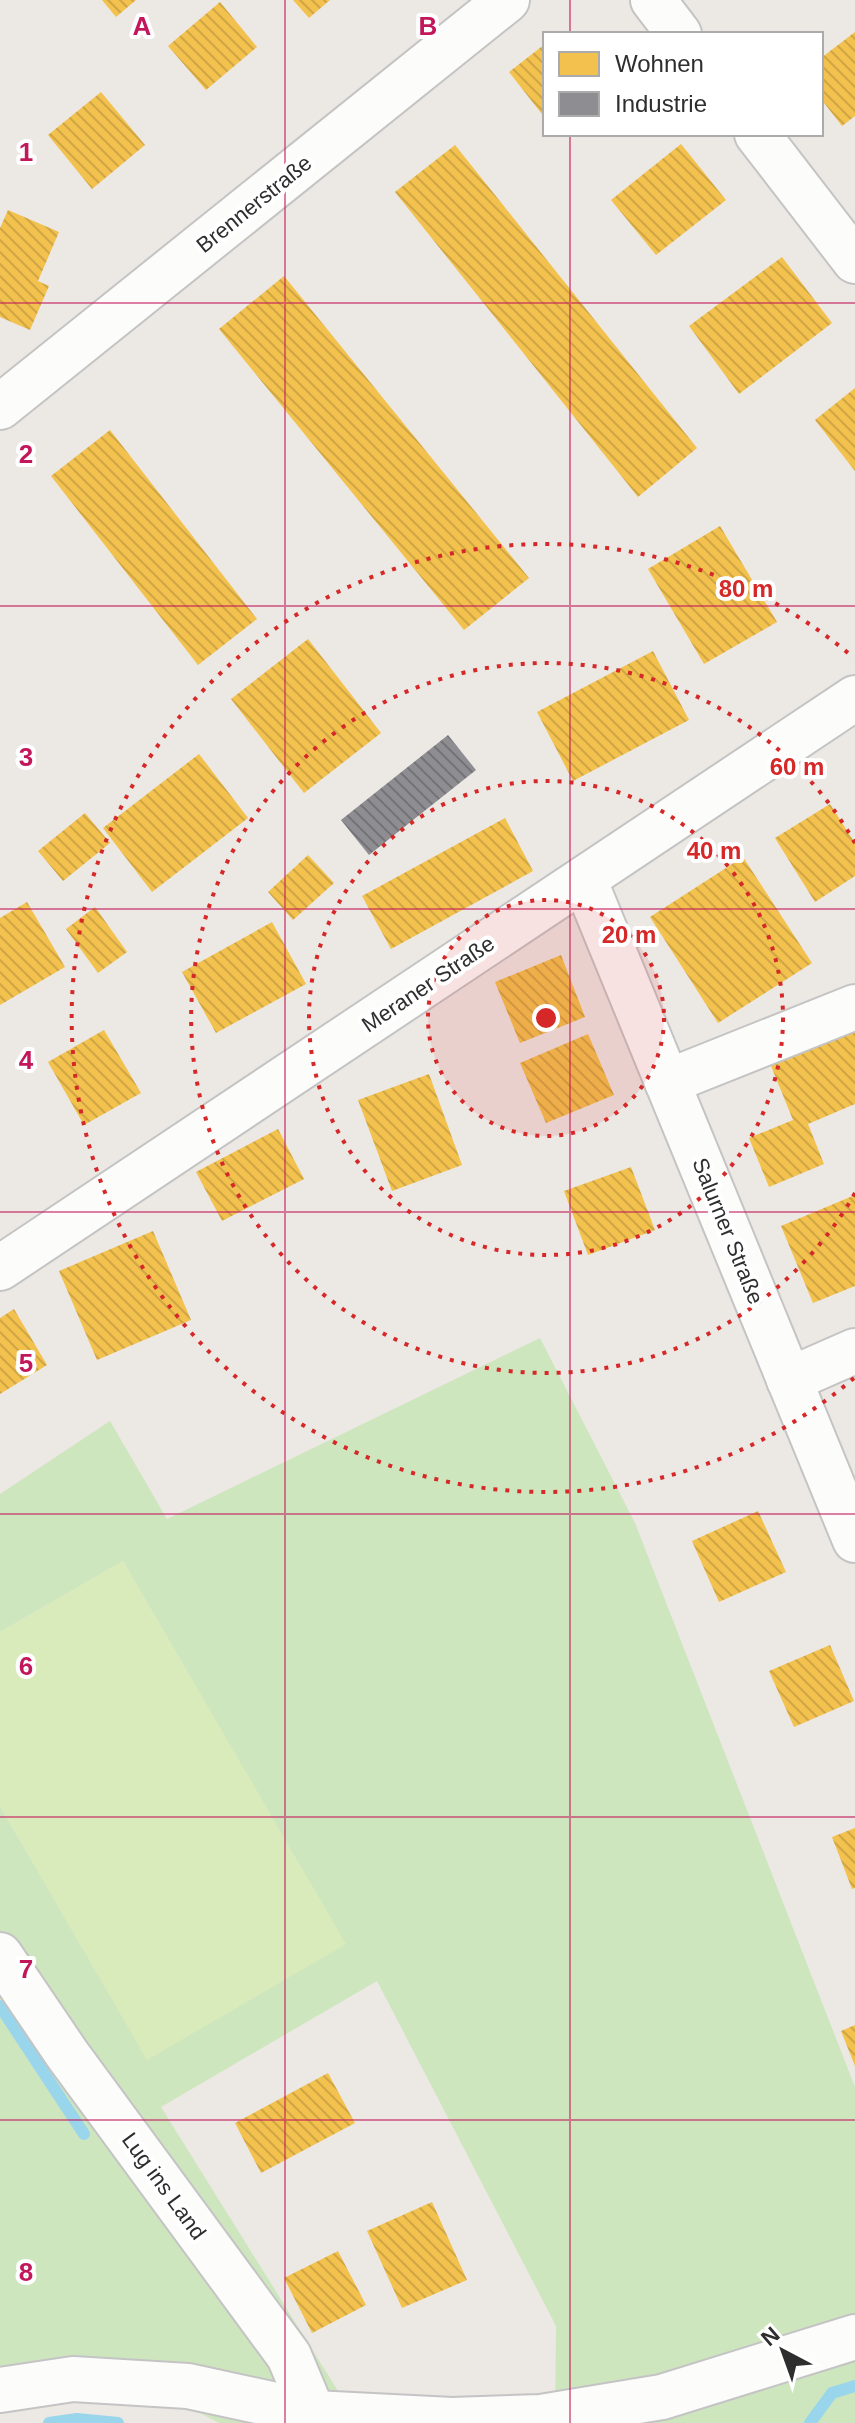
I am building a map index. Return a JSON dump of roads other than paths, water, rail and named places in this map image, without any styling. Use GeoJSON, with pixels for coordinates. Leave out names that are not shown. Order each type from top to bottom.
{"type":"FeatureCollection","features":[{"type":"Feature","properties":{"kind":"street","name":"Brennerstraße"},"geometry":{"type":"LineString","coordinates":[[0,407],[507,0]]}},
{"type":"Feature","properties":{"kind":"street"},"geometry":{"type":"LineString","coordinates":[[653,0],[677,32]]}},
{"type":"Feature","properties":{"kind":"street"},"geometry":{"type":"LineString","coordinates":[[759,136],[855,261]]}},
{"type":"Feature","properties":{"kind":"street","name":"Meraner Straße"},"geometry":{"type":"LineString","coordinates":[[0,1268],[855,698]]}},
{"type":"Feature","properties":{"kind":"street","name":"Salurner Straße"},"geometry":{"type":"LineString","coordinates":[[584,879],[855,1540]]}},
{"type":"Feature","properties":{"kind":"street"},"geometry":{"type":"LineString","coordinates":[[667,1082],[855,1007]]}},
{"type":"Feature","properties":{"kind":"street"},"geometry":{"type":"LineString","coordinates":[[789,1380],[855,1351]]}},
{"type":"Feature","properties":{"kind":"street","name":"Lug ins Land"},"geometry":{"type":"LineString","coordinates":[[0,1955],[67,2054],[289,2356],[315,2418]]}},
{"type":"Feature","properties":{"kind":"street"},"geometry":{"type":"LineString","coordinates":[[0,2390],[73,2379],[188,2386],[315,2418],[452,2420],[541,2417],[662,2397],[855,2337]]}},
{"type":"Feature","properties":{"kind":"waterway"},"geometry":{"type":"LineString","coordinates":[[0,2006],[84,2134]]}},
{"type":"Feature","properties":{"kind":"waterway"},"geometry":{"type":"LineString","coordinates":[[810,2423],[832,2393],[855,2386]]}},
{"type":"Feature","properties":{"kind":"waterway"},"geometry":{"type":"LineString","coordinates":[[49,2423],[77,2419],[118,2423]]}}]}
